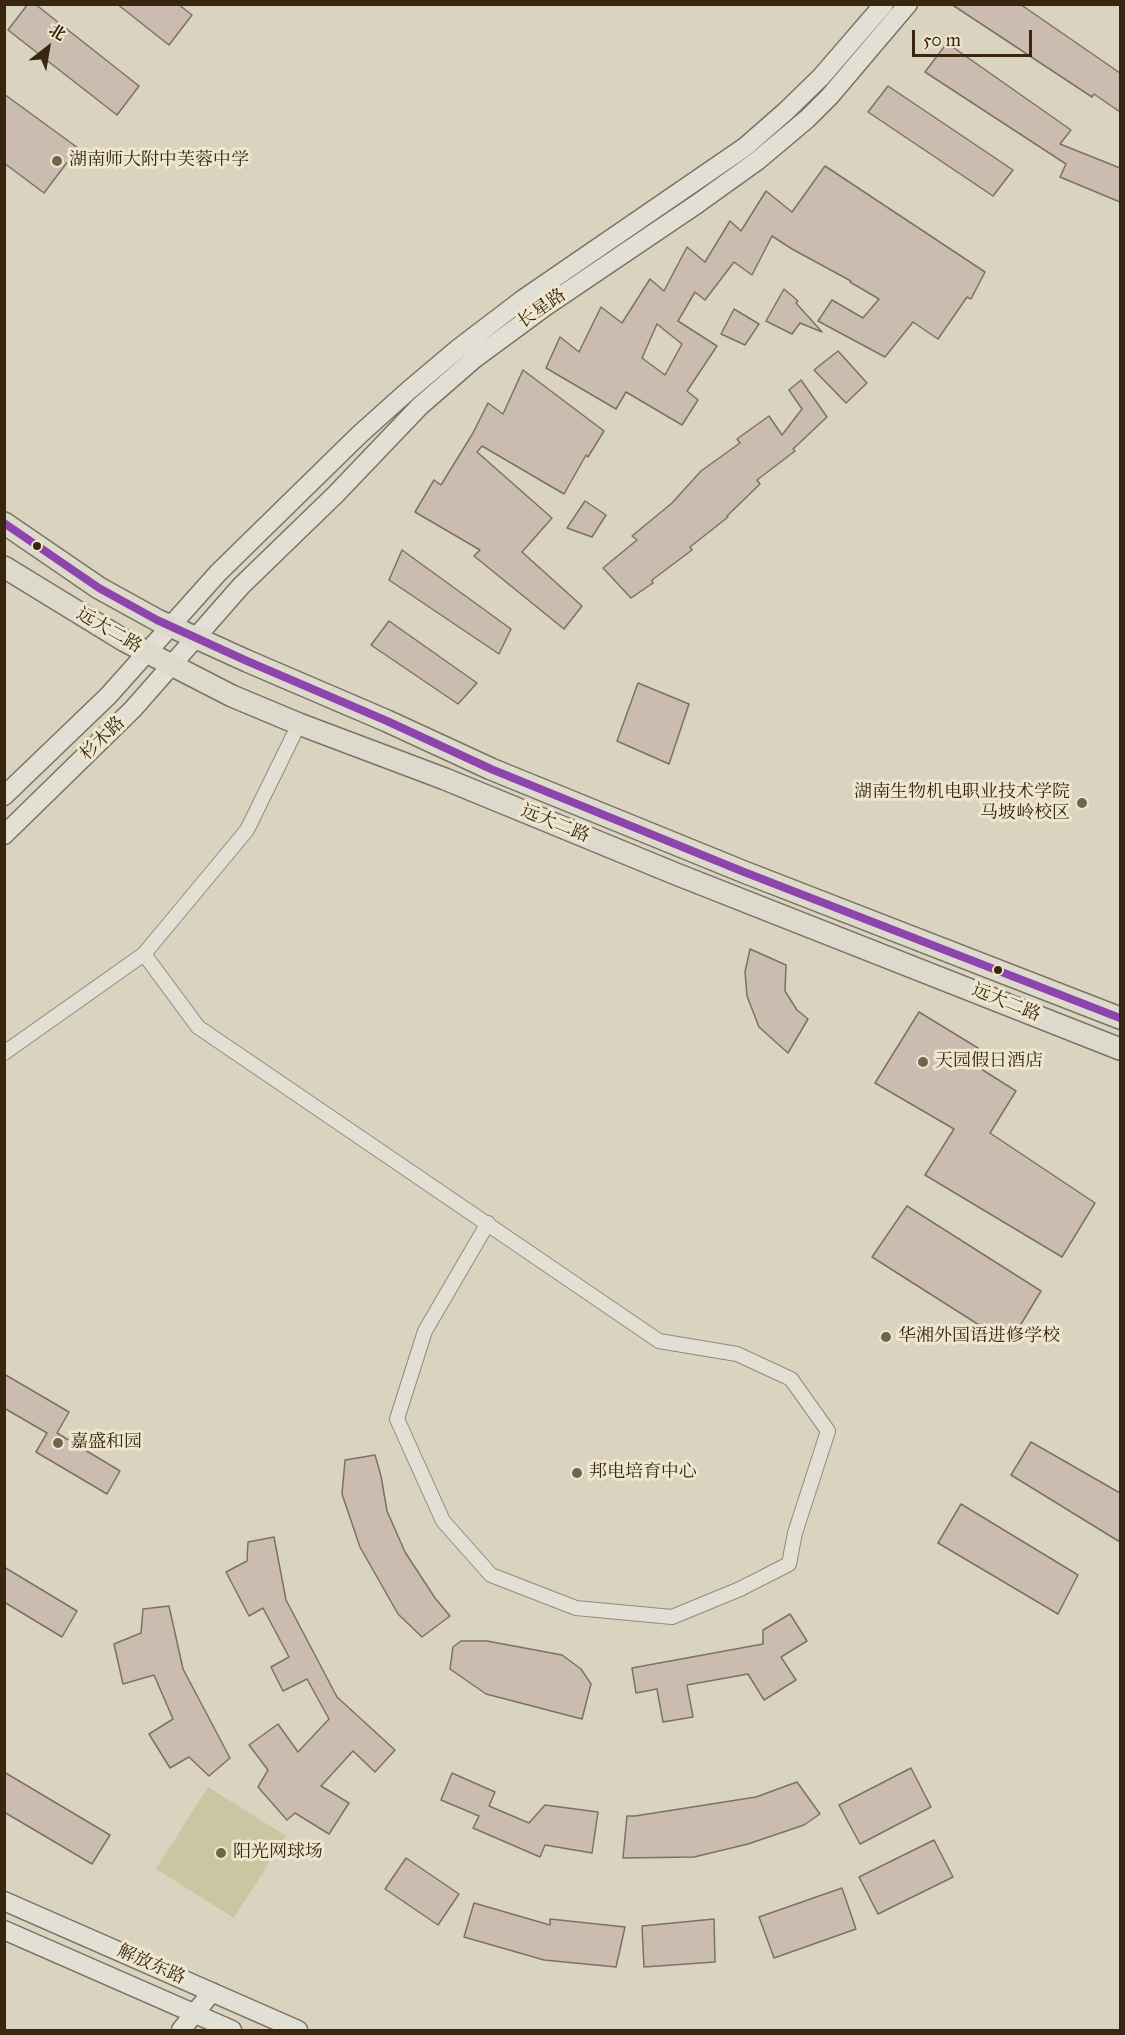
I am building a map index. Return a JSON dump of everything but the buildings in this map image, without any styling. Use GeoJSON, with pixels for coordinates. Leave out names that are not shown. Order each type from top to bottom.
{"type":"FeatureCollection","features":[{"type":"Feature","properties":{"kind":"main road","name":"长星路"},"geometry":{"type":"LineString","coordinates":[[171,626],[218,573],[359,435],[408,391],[522,300],[745,147],[821,77],[884,4]]}},
{"type":"Feature","properties":{"kind":"main road","name":"长星路"},"geometry":{"type":"LineString","coordinates":[[196,639],[241,586],[336,494],[420,406],[474,359],[546,306],[758,161],[830,96],[908,4]]}},
{"type":"Feature","properties":{"kind":"main road","name":"远大二路"},"geometry":{"type":"LineString","coordinates":[[4,523],[99,588],[196,639],[502,773],[744,872],[1120,1018]]}},
{"type":"Feature","properties":{"kind":"main road","name":"远大二路"},"geometry":{"type":"LineString","coordinates":[[4,567],[147,653],[232,696],[1120,1049]]}},
{"type":"Feature","properties":{"kind":"main road","name":"杉木路"},"geometry":{"type":"LineString","coordinates":[[4,796],[108,696],[171,626]]}},
{"type":"Feature","properties":{"kind":"main road","name":"杉木路"},"geometry":{"type":"LineString","coordinates":[[4,835],[133,709],[196,639]]}},
{"type":"Feature","properties":{"kind":"main road","name":"解放东路"},"geometry":{"type":"LineString","coordinates":[[4,1901],[298,2031]]}},
{"type":"Feature","properties":{"kind":"main road","name":"解放东路"},"geometry":{"type":"LineString","coordinates":[[4,1930],[226,2029]]}},
{"type":"Feature","properties":{"kind":"main road"},"geometry":{"type":"LineString","coordinates":[[181,2031],[212,1992]]}},
{"type":"Feature","properties":{"kind":"main road"},"geometry":{"type":"LineString","coordinates":[[226,2029],[236,2002]]}},
{"type":"Feature","properties":{"kind":"street"},"geometry":{"type":"LineString","coordinates":[[4,1053],[144,954],[247,830],[299,724]]}},
{"type":"Feature","properties":{"kind":"street"},"geometry":{"type":"LineString","coordinates":[[144,954],[198,1027],[488,1223],[659,1341],[737,1354],[791,1379],[828,1431],[795,1533],[789,1564],[740,1589],[672,1617],[576,1608],[491,1575],[443,1521],[397,1419],[425,1331],[488,1223]]}},
{"type":"Feature","properties":{"kind":"green space","name":"阳光网球场"},"geometry":{"type":"Polygon","coordinates":[[[208,1787],[286,1836],[234,1918],[156,1869],[208,1787]]]}},
{"type":"Feature","properties":{"kind":"transit line"},"geometry":{"type":"LineString","coordinates":[[4,523],[99,588],[157,620],[247,661],[491,769],[744,872],[1120,1018]]}},
{"type":"Feature","properties":{"kind":"place","name":"湖南师大附中芙蓉中学"},"geometry":{"type":"Point","coordinates":[57,161]}},
{"type":"Feature","properties":{"kind":"place","name":"湖南生物机电职业技术学院 马坡岭校区"},"geometry":{"type":"Point","coordinates":[1082,803]}},
{"type":"Feature","properties":{"kind":"place","name":"天园假日酒店"},"geometry":{"type":"Point","coordinates":[923,1062]}},
{"type":"Feature","properties":{"kind":"place","name":"华湘外国语进修学校"},"geometry":{"type":"Point","coordinates":[886,1337]}},
{"type":"Feature","properties":{"kind":"place","name":"嘉盛和园"},"geometry":{"type":"Point","coordinates":[58,1443]}},
{"type":"Feature","properties":{"kind":"place","name":"邦电培育中心"},"geometry":{"type":"Point","coordinates":[577,1473]}},
{"type":"Feature","properties":{"kind":"place","name":"阳光网球场"},"geometry":{"type":"Point","coordinates":[221,1853]}}]}
